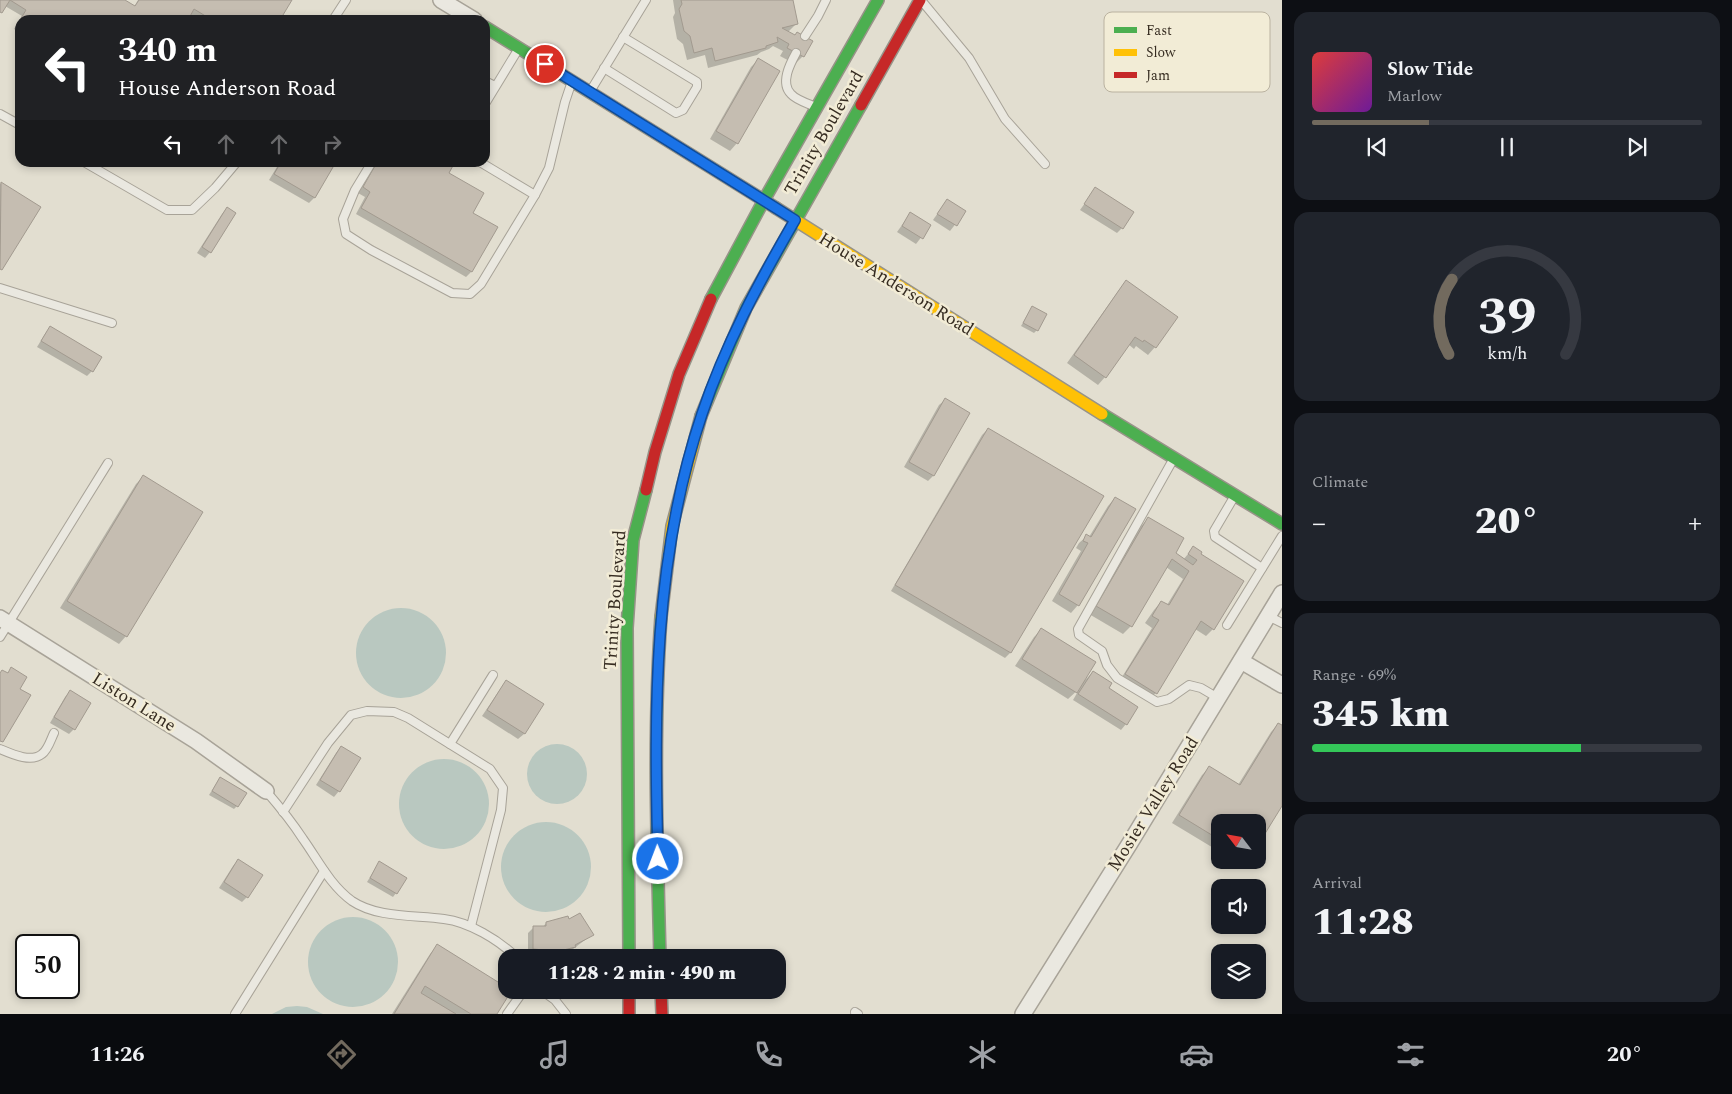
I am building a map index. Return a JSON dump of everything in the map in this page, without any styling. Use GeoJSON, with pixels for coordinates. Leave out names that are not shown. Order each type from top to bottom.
{"type":"FeatureCollection","features":[{"type":"Feature","properties":{"kind":"main road","name":"Trinity Boulevard"},"geometry":{"type":"LineString","coordinates":[[629,949],[627,628],[633,540],[655,452],[679,374],[716,288],[878,0]]}},
{"type":"Feature","properties":{"kind":"main road","name":"Trinity Boulevard"},"geometry":{"type":"LineString","coordinates":[[660,949],[656,781],[657,676],[663,593],[672,526],[687,466],[702,414],[746,308],[921,0]]}},
{"type":"Feature","properties":{"kind":"main road","name":"House Anderson Road"},"geometry":{"type":"LineString","coordinates":[[490,30],[764,200],[1090,407],[1282,524]]}},
{"type":"Feature","properties":{"kind":"main road"},"geometry":{"type":"LineString","coordinates":[[629,999],[629,1014]]}},
{"type":"Feature","properties":{"kind":"main road"},"geometry":{"type":"LineString","coordinates":[[661,999],[662,1014]]}},
{"type":"Feature","properties":{"kind":"street"},"geometry":{"type":"LineString","coordinates":[[441,0],[462,15]]}},
{"type":"Feature","properties":{"kind":"street","name":"Mosier Valley Road"},"geometry":{"type":"LineString","coordinates":[[1023,1014],[1282,593]]}},
{"type":"Feature","properties":{"kind":"street","name":"Liston Lane"},"geometry":{"type":"LineString","coordinates":[[4,620],[196,741],[266,791]]}},
{"type":"Feature","properties":{"kind":"street"},"geometry":{"type":"LineString","coordinates":[[1241,661],[1282,685]]}},
{"type":"Feature","properties":{"kind":"lane"},"geometry":{"type":"LineString","coordinates":[[336,15],[346,0]]}},
{"type":"Feature","properties":{"kind":"lane"},"geometry":{"type":"LineString","coordinates":[[590,92],[646,0]]}},
{"type":"Feature","properties":{"kind":"lane"},"geometry":{"type":"LineString","coordinates":[[805,36],[826,0]]}},
{"type":"Feature","properties":{"kind":"lane"},"geometry":{"type":"LineString","coordinates":[[921,0],[969,58],[1005,119],[1045,164]]}},
{"type":"Feature","properties":{"kind":"lane"},"geometry":{"type":"LineString","coordinates":[[604,68],[676,113],[683,110],[697,87],[697,82],[623,38]]}},
{"type":"Feature","properties":{"kind":"lane"},"geometry":{"type":"LineString","coordinates":[[490,95],[519,48]]}},
{"type":"Feature","properties":{"kind":"lane"},"geometry":{"type":"LineString","coordinates":[[796,53],[788,68],[787,86],[791,94],[816,108]]}},
{"type":"Feature","properties":{"kind":"lane"},"geometry":{"type":"LineString","coordinates":[[369,167],[355,190],[343,219],[346,234],[371,250],[452,293],[470,294],[481,284],[535,195],[549,168],[572,81]]}},
{"type":"Feature","properties":{"kind":"lane"},"geometry":{"type":"LineString","coordinates":[[490,84],[495,86]]}},
{"type":"Feature","properties":{"kind":"lane"},"geometry":{"type":"LineString","coordinates":[[0,114],[15,122]]}},
{"type":"Feature","properties":{"kind":"lane"},"geometry":{"type":"LineString","coordinates":[[93,167],[167,210],[192,210],[233,167]]}},
{"type":"Feature","properties":{"kind":"lane"},"geometry":{"type":"LineString","coordinates":[[488,167],[535,195]]}},
{"type":"Feature","properties":{"kind":"lane"},"geometry":{"type":"LineString","coordinates":[[0,288],[112,323]]}},
{"type":"Feature","properties":{"kind":"lane"},"geometry":{"type":"LineString","coordinates":[[1174,458],[1078,629],[1079,635],[1102,651],[1107,665],[1117,678],[1158,702],[1169,699],[1189,685],[1201,688],[1218,698]]}},
{"type":"Feature","properties":{"kind":"lane"},"geometry":{"type":"LineString","coordinates":[[0,637],[4,620],[108,463]]}},
{"type":"Feature","properties":{"kind":"lane"},"geometry":{"type":"LineString","coordinates":[[1235,496],[1214,531],[1215,537],[1262,568]]}},
{"type":"Feature","properties":{"kind":"lane"},"geometry":{"type":"LineString","coordinates":[[1227,624],[1282,536]]}},
{"type":"Feature","properties":{"kind":"lane"},"geometry":{"type":"LineString","coordinates":[[1268,616],[1282,624]]}},
{"type":"Feature","properties":{"kind":"lane"},"geometry":{"type":"LineString","coordinates":[[450,744],[492,675]]}},
{"type":"Feature","properties":{"kind":"lane"},"geometry":{"type":"LineString","coordinates":[[283,812],[328,744],[352,715],[367,711],[394,712],[408,718],[490,769],[503,788],[502,810],[471,926]]}},
{"type":"Feature","properties":{"kind":"lane"},"geometry":{"type":"LineString","coordinates":[[0,749],[18,756],[36,758],[44,753],[54,733]]}},
{"type":"Feature","properties":{"kind":"lane"},"geometry":{"type":"LineString","coordinates":[[266,791],[303,838],[336,888],[353,902],[381,913],[446,919],[471,926],[505,949]]}},
{"type":"Feature","properties":{"kind":"lane"},"geometry":{"type":"LineString","coordinates":[[235,1014],[324,871]]}},
{"type":"Feature","properties":{"kind":"lane"},"geometry":{"type":"LineString","coordinates":[[507,1014],[518,999]]}},
{"type":"Feature","properties":{"kind":"lane"},"geometry":{"type":"LineString","coordinates":[[554,999],[566,1014]]}},
{"type":"Feature","properties":{"kind":"shaded area"},"geometry":{"type":"Polygon","coordinates":[[[401,608],[418,611],[433,621],[443,636],[446,653],[443,670],[433,685],[418,695],[401,698],[384,695],[369,685],[359,670],[356,653],[359,636],[369,621],[384,611],[401,608]]]}},
{"type":"Feature","properties":{"kind":"shaded area"},"geometry":{"type":"Polygon","coordinates":[[[557,744],[574,749],[582,757],[587,774],[582,791],[574,799],[557,804],[540,799],[532,791],[527,774],[532,757],[540,749],[557,744]]]}},
{"type":"Feature","properties":{"kind":"shaded area"},"geometry":{"type":"Polygon","coordinates":[[[444,759],[461,762],[476,772],[486,787],[489,804],[486,821],[476,836],[461,846],[444,849],[427,846],[412,836],[402,821],[399,804],[402,787],[412,772],[427,762],[444,759]]]}},
{"type":"Feature","properties":{"kind":"shaded area"},"geometry":{"type":"Polygon","coordinates":[[[546,822],[563,825],[578,835],[588,850],[591,867],[588,884],[578,899],[563,909],[546,912],[529,909],[514,899],[504,884],[501,867],[504,850],[514,835],[529,825],[546,822]]]}},
{"type":"Feature","properties":{"kind":"shaded area"},"geometry":{"type":"Polygon","coordinates":[[[353,917],[370,920],[385,930],[395,945],[398,962],[395,979],[385,994],[370,1004],[353,1007],[336,1004],[321,994],[311,979],[308,962],[311,945],[321,930],[336,920],[353,917]]]}},
{"type":"Feature","properties":{"kind":"shaded area"},"geometry":{"type":"Polygon","coordinates":[[[286,1007],[307,1007],[323,1014],[272,1014],[286,1007]]]}},
{"type":"Feature","properties":{"kind":"building"},"geometry":{"type":"Polygon","coordinates":[[[0,0],[10,0],[2,13],[0,12],[0,0]]]}},
{"type":"Feature","properties":{"kind":"building"},"geometry":{"type":"Polygon","coordinates":[[[10,0],[125,0],[135,6],[139,0],[292,0],[283,15],[204,15],[194,9],[191,15],[23,15],[26,10],[10,0]]]}},
{"type":"Feature","properties":{"kind":"building"},"geometry":{"type":"Polygon","coordinates":[[[681,0],[793,0],[798,24],[782,28],[795,35],[797,32],[813,41],[804,57],[787,48],[789,44],[777,37],[778,42],[766,46],[766,48],[715,61],[712,48],[694,53],[690,36],[684,31],[679,9],[682,4],[681,0]]]}},
{"type":"Feature","properties":{"kind":"building"},"geometry":{"type":"Polygon","coordinates":[[[758,58],[780,71],[738,144],[716,131],[758,58]]]}},
{"type":"Feature","properties":{"kind":"building"},"geometry":{"type":"Polygon","coordinates":[[[278,167],[333,167],[315,198],[274,174],[278,167]]]}},
{"type":"Feature","properties":{"kind":"building"},"geometry":{"type":"Polygon","coordinates":[[[374,167],[452,167],[449,173],[484,193],[473,213],[498,227],[472,272],[361,208],[370,192],[363,187],[374,167]]]}},
{"type":"Feature","properties":{"kind":"building"},"geometry":{"type":"Polygon","coordinates":[[[1,182],[41,207],[2,270],[0,269],[1,182]]]}},
{"type":"Feature","properties":{"kind":"building"},"geometry":{"type":"Polygon","coordinates":[[[1095,187],[1134,212],[1123,229],[1084,204],[1095,187]]]}},
{"type":"Feature","properties":{"kind":"building"},"geometry":{"type":"Polygon","coordinates":[[[947,199],[966,211],[957,226],[937,214],[947,199]]]}},
{"type":"Feature","properties":{"kind":"building"},"geometry":{"type":"Polygon","coordinates":[[[227,207],[236,213],[211,253],[202,247],[227,207]]]}},
{"type":"Feature","properties":{"kind":"building"},"geometry":{"type":"Polygon","coordinates":[[[910,212],[931,225],[923,239],[902,226],[910,212]]]}},
{"type":"Feature","properties":{"kind":"building"},"geometry":{"type":"Polygon","coordinates":[[[1126,280],[1178,317],[1156,348],[1144,340],[1143,342],[1135,337],[1106,378],[1074,355],[1126,280]]]}},
{"type":"Feature","properties":{"kind":"building"},"geometry":{"type":"Polygon","coordinates":[[[1032,306],[1047,314],[1038,331],[1023,323],[1032,306]]]}},
{"type":"Feature","properties":{"kind":"building"},"geometry":{"type":"Polygon","coordinates":[[[50,326],[102,357],[93,372],[41,341],[50,326]]]}},
{"type":"Feature","properties":{"kind":"building"},"geometry":{"type":"Polygon","coordinates":[[[945,398],[970,413],[934,476],[909,462],[945,398]]]}},
{"type":"Feature","properties":{"kind":"building"},"geometry":{"type":"Polygon","coordinates":[[[988,428],[1104,496],[1011,653],[895,585],[988,428]]]}},
{"type":"Feature","properties":{"kind":"building"},"geometry":{"type":"Polygon","coordinates":[[[143,475],[203,512],[127,637],[67,601],[143,475]]]}},
{"type":"Feature","properties":{"kind":"building"},"geometry":{"type":"Polygon","coordinates":[[[1115,497],[1136,509],[1079,606],[1059,594],[1088,543],[1083,541],[1086,534],[1091,537],[1115,497]]]}},
{"type":"Feature","properties":{"kind":"building"},"geometry":{"type":"Polygon","coordinates":[[[1148,517],[1184,538],[1176,553],[1193,565],[1197,560],[1188,554],[1193,546],[1202,552],[1201,554],[1244,581],[1214,630],[1201,621],[1157,694],[1125,674],[1159,620],[1152,616],[1161,601],[1169,605],[1189,571],[1172,559],[1132,627],[1096,606],[1148,517]]]}},
{"type":"Feature","properties":{"kind":"building"},"geometry":{"type":"Polygon","coordinates":[[[1041,628],[1096,662],[1077,693],[1022,659],[1041,628]]]}},
{"type":"Feature","properties":{"kind":"building"},"geometry":{"type":"Polygon","coordinates":[[[11,667],[27,677],[20,689],[31,695],[3,742],[0,741],[0,673],[2,670],[8,673],[11,667]]]}},
{"type":"Feature","properties":{"kind":"building"},"geometry":{"type":"Polygon","coordinates":[[[1093,671],[1112,683],[1109,688],[1138,707],[1127,725],[1078,694],[1093,671]]]}},
{"type":"Feature","properties":{"kind":"building"},"geometry":{"type":"Polygon","coordinates":[[[506,680],[544,704],[525,734],[487,710],[506,680]]]}},
{"type":"Feature","properties":{"kind":"building"},"geometry":{"type":"Polygon","coordinates":[[[70,690],[91,703],[75,730],[54,717],[70,690]]]}},
{"type":"Feature","properties":{"kind":"building"},"geometry":{"type":"Polygon","coordinates":[[[1278,723],[1282,725],[1282,806],[1266,832],[1266,814],[1211,814],[1211,835],[1179,815],[1209,766],[1240,785],[1278,723]]]}},
{"type":"Feature","properties":{"kind":"building"},"geometry":{"type":"Polygon","coordinates":[[[341,746],[361,758],[340,792],[320,780],[341,746]]]}},
{"type":"Feature","properties":{"kind":"building"},"geometry":{"type":"Polygon","coordinates":[[[220,777],[247,793],[238,807],[212,791],[220,777]]]}},
{"type":"Feature","properties":{"kind":"building"},"geometry":{"type":"Polygon","coordinates":[[[238,859],[263,875],[248,898],[224,882],[238,859]]]}},
{"type":"Feature","properties":{"kind":"building"},"geometry":{"type":"Polygon","coordinates":[[[379,861],[407,878],[397,894],[370,878],[379,861]]]}},
{"type":"Feature","properties":{"kind":"building"},"geometry":{"type":"Polygon","coordinates":[[[580,913],[594,935],[575,945],[576,947],[568,949],[533,949],[533,926],[546,926],[546,922],[568,916],[569,919],[580,913]]]}},
{"type":"Feature","properties":{"kind":"building"},"geometry":{"type":"Polygon","coordinates":[[[437,944],[498,982],[498,999],[506,999],[497,1014],[471,1014],[425,986],[421,993],[456,1014],[394,1014],[437,944]]]}},
{"type":"Feature","properties":{"kind":"traffic: fast"},"geometry":{"type":"LineString","coordinates":[[711,299],[764,200],[878,0]]}},
{"type":"Feature","properties":{"kind":"traffic: fast"},"geometry":{"type":"LineString","coordinates":[[490,30],[776,208]]}},
{"type":"Feature","properties":{"kind":"traffic: fast"},"geometry":{"type":"LineString","coordinates":[[701,416],[746,308],[861,105]]}},
{"type":"Feature","properties":{"kind":"traffic: fast"},"geometry":{"type":"LineString","coordinates":[[1102,414],[1282,524]]}},
{"type":"Feature","properties":{"kind":"traffic: fast"},"geometry":{"type":"LineString","coordinates":[[629,949],[627,628],[633,540],[646,490]]}},
{"type":"Feature","properties":{"kind":"traffic: fast"},"geometry":{"type":"LineString","coordinates":[[660,949],[656,744],[661,617]]}},
{"type":"Feature","properties":{"kind":"traffic: slow"},"geometry":{"type":"LineString","coordinates":[[776,208],[1102,414]]}},
{"type":"Feature","properties":{"kind":"traffic: slow"},"geometry":{"type":"LineString","coordinates":[[661,617],[672,526],[701,416]]}},
{"type":"Feature","properties":{"kind":"traffic: jam"},"geometry":{"type":"LineString","coordinates":[[861,105],[920,0]]}},
{"type":"Feature","properties":{"kind":"traffic: jam"},"geometry":{"type":"LineString","coordinates":[[646,490],[655,452],[679,374],[711,299]]}},
{"type":"Feature","properties":{"kind":"traffic: jam"},"geometry":{"type":"LineString","coordinates":[[629,999],[629,1014]]}},
{"type":"Feature","properties":{"kind":"traffic: jam"},"geometry":{"type":"LineString","coordinates":[[661,999],[662,1014]]}},
{"type":"Feature","properties":{"kind":"route"},"geometry":{"type":"LineString","coordinates":[[545,64],[795,220],[746,308],[727,351],[702,414],[672,526],[663,593],[657,676],[656,781],[658,859]]}}]}
